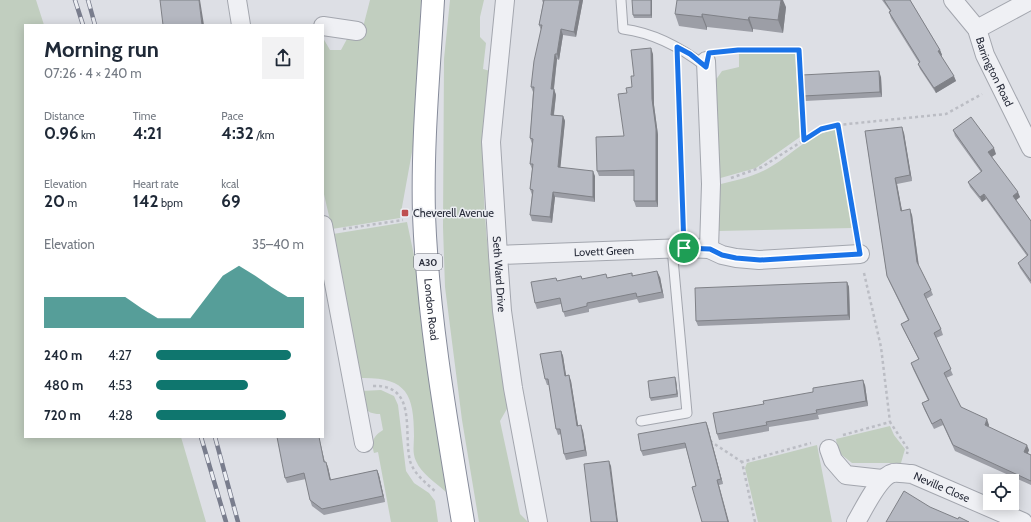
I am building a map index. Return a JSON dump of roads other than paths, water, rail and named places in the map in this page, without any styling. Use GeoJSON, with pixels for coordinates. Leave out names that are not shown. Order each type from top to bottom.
{"type":"FeatureCollection","features":[{"type":"Feature","properties":{"kind":"highway","name":"London Road"},"geometry":{"type":"LineString","coordinates":[[433,0],[425,138],[424,217],[434,332],[462,522]]}},
{"type":"Feature","properties":{"kind":"street"},"geometry":{"type":"LineString","coordinates":[[237,0],[241,24]]}},
{"type":"Feature","properties":{"kind":"street","name":"Seth Ward Drive"},"geometry":{"type":"LineString","coordinates":[[504,0],[491,142],[498,255],[502,311],[512,380],[528,477],[538,522]]}},
{"type":"Feature","properties":{"kind":"street","name":"Barrington Road"},"geometry":{"type":"LineString","coordinates":[[953,0],[977,29],[985,55],[998,84],[1031,148]]}},
{"type":"Feature","properties":{"kind":"street"},"geometry":{"type":"LineString","coordinates":[[977,29],[1031,0]]}},
{"type":"Feature","properties":{"kind":"street"},"geometry":{"type":"LineString","coordinates":[[324,26],[357,31]]}},
{"type":"Feature","properties":{"kind":"street"},"geometry":{"type":"LineString","coordinates":[[706,64],[711,184],[710,249]]}},
{"type":"Feature","properties":{"kind":"street"},"geometry":{"type":"LineString","coordinates":[[324,229],[364,443]]}},
{"type":"Feature","properties":{"kind":"street","name":"Lovett Green"},"geometry":{"type":"LineString","coordinates":[[498,255],[678,248],[710,249],[722,255],[760,260],[860,254]]}},
{"type":"Feature","properties":{"kind":"street","name":"Neville Close"},"geometry":{"type":"LineString","coordinates":[[829,449],[833,460],[846,475],[882,479],[892,474],[912,474],[1023,522]]}},
{"type":"Feature","properties":{"kind":"street"},"geometry":{"type":"LineString","coordinates":[[856,522],[882,479]]}},
{"type":"Feature","properties":{"kind":"lane"},"geometry":{"type":"LineString","coordinates":[[621,0],[623,29],[656,37],[706,64]]}},
{"type":"Feature","properties":{"kind":"lane"},"geometry":{"type":"LineString","coordinates":[[641,421],[687,413],[678,248]]}},
{"type":"Feature","properties":{"kind":"railway"},"geometry":{"type":"LineString","coordinates":[[75,0],[83,24]]}},
{"type":"Feature","properties":{"kind":"railway"},"geometry":{"type":"LineString","coordinates":[[88,0],[95,24]]}},
{"type":"Feature","properties":{"kind":"railway"},"geometry":{"type":"LineString","coordinates":[[201,438],[226,522]]}},
{"type":"Feature","properties":{"kind":"railway"},"geometry":{"type":"LineString","coordinates":[[215,438],[238,522]]}},
{"type":"Feature","properties":{"kind":"place","name":"Cheverell Avenue"},"geometry":{"type":"Point","coordinates":[405,213]}}]}
